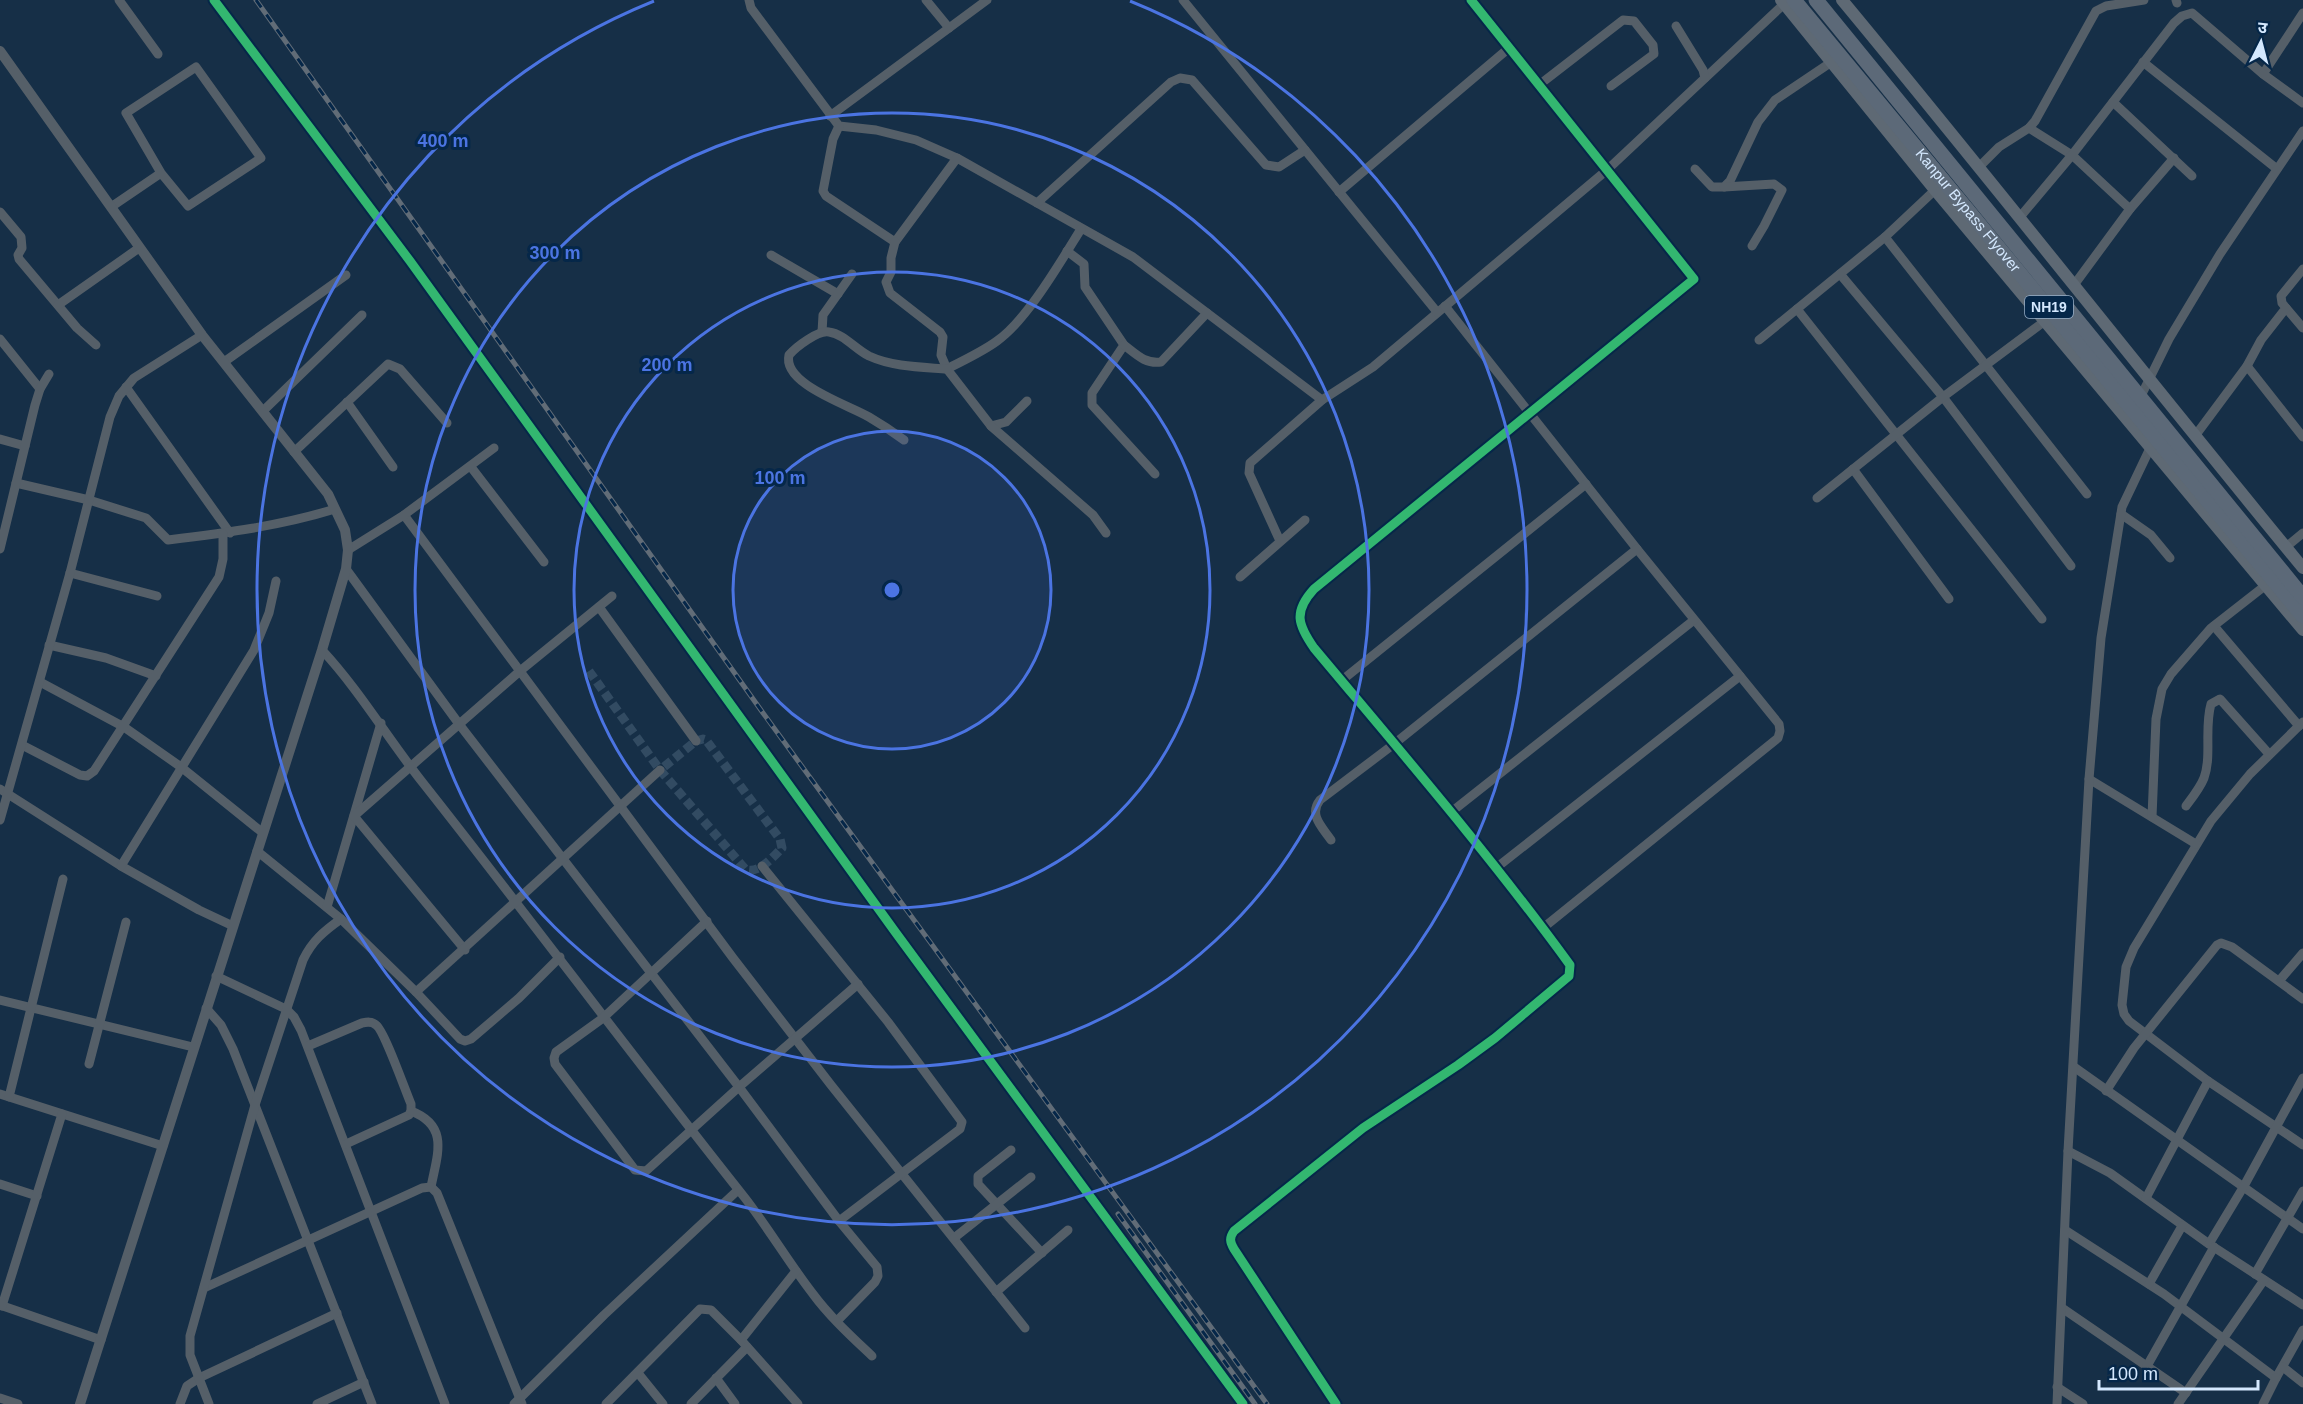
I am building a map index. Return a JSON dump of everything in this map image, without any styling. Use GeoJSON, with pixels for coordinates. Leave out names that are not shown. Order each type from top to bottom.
{"type":"FeatureCollection","features":[{"type":"Feature","properties":{"kind":"highway","name":"Kanpur Bypass Flyover"},"geometry":{"type":"LineString","coordinates":[[1816,0],[2303,597]]}},
{"type":"Feature","properties":{"kind":"highway","name":"Kanpur Bypass Flyover"},"geometry":{"type":"LineString","coordinates":[[1787,1],[2303,616]]}},
{"type":"Feature","properties":{"kind":"main road"},"geometry":{"type":"LineString","coordinates":[[1842,0],[1980,166],[2150,381],[2303,568]]}},
{"type":"Feature","properties":{"kind":"main road"},"geometry":{"type":"LineString","coordinates":[[1787,1],[1935,190],[2303,630]]}},
{"type":"Feature","properties":{"kind":"street"},"geometry":{"type":"LineString","coordinates":[[120,0],[158,54]]}},
{"type":"Feature","properties":{"kind":"street"},"geometry":{"type":"LineString","coordinates":[[214,0],[410,261],[889,923],[1243,1404]]}},
{"type":"Feature","properties":{"kind":"street"},"geometry":{"type":"LineString","coordinates":[[749,0],[751,8],[839,126],[876,130],[916,140],[957,158],[1133,257],[1322,400]]}},
{"type":"Feature","properties":{"kind":"street"},"geometry":{"type":"LineString","coordinates":[[926,0],[949,28]]}},
{"type":"Feature","properties":{"kind":"street"},"geometry":{"type":"LineString","coordinates":[[830,116],[987,0]]}},
{"type":"Feature","properties":{"kind":"street"},"geometry":{"type":"LineString","coordinates":[[1183,0],[1339,192],[1531,412],[1637,549],[1779,724],[1778,738],[1543,928]]}},
{"type":"Feature","properties":{"kind":"street"},"geometry":{"type":"LineString","coordinates":[[1336,1404],[1231,1243],[1231,1236],[1234,1231],[1383,1113],[1495,1038],[1569,976],[1569,965],[1496,868],[1303,632],[1300,620],[1302,607],[1306,598],[1694,279],[1471,0]]}},
{"type":"Feature","properties":{"kind":"street"},"geometry":{"type":"LineString","coordinates":[[1980,166],[1999,147],[2029,128],[2035,121],[2096,10],[2106,6],[2144,0]]}},
{"type":"Feature","properties":{"kind":"street"},"geometry":{"type":"LineString","coordinates":[[1280,541],[1249,473],[1250,463],[1322,400],[1373,367],[1607,170],[1787,1]]}},
{"type":"Feature","properties":{"kind":"street"},"geometry":{"type":"LineString","coordinates":[[2020,217],[2072,155],[2181,16],[2192,13],[2263,74],[2303,103]]}},
{"type":"Feature","properties":{"kind":"street"},"geometry":{"type":"LineString","coordinates":[[2263,74],[2303,13]]}},
{"type":"Feature","properties":{"kind":"street"},"geometry":{"type":"LineString","coordinates":[[1539,85],[1623,20],[1630,19],[1653,45],[1654,54],[1611,86]]}},
{"type":"Feature","properties":{"kind":"street"},"geometry":{"type":"LineString","coordinates":[[1676,26],[1703,70],[1705,78]]}},
{"type":"Feature","properties":{"kind":"street"},"geometry":{"type":"LineString","coordinates":[[1339,192],[1509,48]]}},
{"type":"Feature","properties":{"kind":"street"},"geometry":{"type":"LineString","coordinates":[[0,51],[202,335],[328,494],[345,530],[348,550],[346,569],[322,650],[80,1404]]}},
{"type":"Feature","properties":{"kind":"street"},"geometry":{"type":"LineString","coordinates":[[1724,187],[1730,181],[1758,122],[1775,100],[1833,61]]}},
{"type":"Feature","properties":{"kind":"street"},"geometry":{"type":"LineString","coordinates":[[2143,62],[2277,169]]}},
{"type":"Feature","properties":{"kind":"street"},"geometry":{"type":"LineString","coordinates":[[196,67],[261,158],[188,206],[161,173],[126,113],[196,67]]}},
{"type":"Feature","properties":{"kind":"street"},"geometry":{"type":"LineString","coordinates":[[1037,203],[1171,82],[1180,78],[1192,80],[1266,165],[1279,167],[1305,150]]}},
{"type":"Feature","properties":{"kind":"street"},"geometry":{"type":"LineString","coordinates":[[2112,102],[2192,176]]}},
{"type":"Feature","properties":{"kind":"street"},"geometry":{"type":"LineString","coordinates":[[839,126],[833,139],[823,190],[826,196],[895,242]]}},
{"type":"Feature","properties":{"kind":"street"},"geometry":{"type":"LineString","coordinates":[[2029,128],[2072,155],[2130,209]]}},
{"type":"Feature","properties":{"kind":"street"},"geometry":{"type":"LineString","coordinates":[[2128,420],[2175,330],[2220,254],[2303,131]]}},
{"type":"Feature","properties":{"kind":"street"},"geometry":{"type":"LineString","coordinates":[[957,158],[895,242],[891,258],[891,273],[886,282],[886,288],[940,332],[943,337],[941,355],[948,369],[991,426],[1093,515],[1106,533]]}},
{"type":"Feature","properties":{"kind":"street"},"geometry":{"type":"LineString","coordinates":[[2074,285],[2130,209],[2174,158]]}},
{"type":"Feature","properties":{"kind":"street"},"geometry":{"type":"LineString","coordinates":[[1695,169],[1712,187],[1768,184],[1782,189],[1752,246]]}},
{"type":"Feature","properties":{"kind":"street"},"geometry":{"type":"LineString","coordinates":[[111,207],[161,173]]}},
{"type":"Feature","properties":{"kind":"street"},"geometry":{"type":"LineString","coordinates":[[1759,340],[1885,237],[1935,190]]}},
{"type":"Feature","properties":{"kind":"street"},"geometry":{"type":"LineString","coordinates":[[0,212],[21,237],[22,248],[18,259],[77,328],[96,345]]}},
{"type":"Feature","properties":{"kind":"street"},"geometry":{"type":"LineString","coordinates":[[904,440],[867,416],[806,384],[794,375],[789,366],[789,355],[822,332],[838,334],[869,356],[884,361],[905,366],[948,369],[997,341],[1015,324],[1081,229]]}},
{"type":"Feature","properties":{"kind":"street"},"geometry":{"type":"LineString","coordinates":[[1885,237],[2087,494]]}},
{"type":"Feature","properties":{"kind":"street"},"geometry":{"type":"LineString","coordinates":[[58,305],[139,248]]}},
{"type":"Feature","properties":{"kind":"street"},"geometry":{"type":"LineString","coordinates":[[1067,251],[1084,264],[1085,287],[1124,345],[1144,361],[1161,362],[1208,312]]}},
{"type":"Feature","properties":{"kind":"street"},"geometry":{"type":"LineString","coordinates":[[771,255],[838,294]]}},
{"type":"Feature","properties":{"kind":"street"},"geometry":{"type":"LineString","coordinates":[[2303,269],[2282,296],[2282,303],[2303,328]]}},
{"type":"Feature","properties":{"kind":"street"},"geometry":{"type":"LineString","coordinates":[[822,332],[823,315],[852,274]]}},
{"type":"Feature","properties":{"kind":"street"},"geometry":{"type":"LineString","coordinates":[[1840,274],[1943,397],[2071,566]]}},
{"type":"Feature","properties":{"kind":"street"},"geometry":{"type":"LineString","coordinates":[[224,362],[346,275]]}},
{"type":"Feature","properties":{"kind":"street"},"geometry":{"type":"LineString","coordinates":[[2195,436],[2247,366],[2261,340],[2286,308]]}},
{"type":"Feature","properties":{"kind":"street"},"geometry":{"type":"LineString","coordinates":[[1797,309],[2042,619]]}},
{"type":"Feature","properties":{"kind":"street"},"geometry":{"type":"LineString","coordinates":[[263,411],[362,315]]}},
{"type":"Feature","properties":{"kind":"street"},"geometry":{"type":"LineString","coordinates":[[1817,498],[1943,397],[2045,321]]}},
{"type":"Feature","properties":{"kind":"street"},"geometry":{"type":"LineString","coordinates":[[0,820],[3,792],[22,745],[40,682],[110,417],[119,396],[134,378],[202,335]]}},
{"type":"Feature","properties":{"kind":"street"},"geometry":{"type":"LineString","coordinates":[[0,339],[40,388]]}},
{"type":"Feature","properties":{"kind":"street"},"geometry":{"type":"LineString","coordinates":[[1124,345],[1092,393],[1092,405],[1155,474]]}},
{"type":"Feature","properties":{"kind":"street"},"geometry":{"type":"LineString","coordinates":[[294,452],[388,364],[400,369],[447,423]]}},
{"type":"Feature","properties":{"kind":"street"},"geometry":{"type":"LineString","coordinates":[[2247,366],[2303,437]]}},
{"type":"Feature","properties":{"kind":"street"},"geometry":{"type":"LineString","coordinates":[[0,549],[40,388],[49,374]]}},
{"type":"Feature","properties":{"kind":"street"},"geometry":{"type":"LineString","coordinates":[[22,745],[80,774],[87,776],[94,771],[219,578],[227,533],[126,387]]}},
{"type":"Feature","properties":{"kind":"street"},"geometry":{"type":"LineString","coordinates":[[991,426],[1006,422],[1027,401]]}},
{"type":"Feature","properties":{"kind":"street"},"geometry":{"type":"LineString","coordinates":[[347,402],[393,467]]}},
{"type":"Feature","properties":{"kind":"street"},"geometry":{"type":"LineString","coordinates":[[2057,1404],[2068,1151],[2090,779],[2102,638],[2122,507],[2149,445],[2178,415]]}},
{"type":"Feature","properties":{"kind":"street"},"geometry":{"type":"LineString","coordinates":[[0,439],[25,446]]}},
{"type":"Feature","properties":{"kind":"street"},"geometry":{"type":"LineString","coordinates":[[348,550],[404,515],[494,448]]}},
{"type":"Feature","properties":{"kind":"street"},"geometry":{"type":"LineString","coordinates":[[471,467],[544,562]]}},
{"type":"Feature","properties":{"kind":"street"},"geometry":{"type":"LineString","coordinates":[[1853,469],[1949,598]]}},
{"type":"Feature","properties":{"kind":"street"},"geometry":{"type":"LineString","coordinates":[[16,483],[89,500],[146,518],[168,540],[297,521],[335,510]]}},
{"type":"Feature","properties":{"kind":"street"},"geometry":{"type":"LineString","coordinates":[[1341,681],[1586,484]]}},
{"type":"Feature","properties":{"kind":"street"},"geometry":{"type":"LineString","coordinates":[[2121,514],[2151,535],[2170,558]]}},
{"type":"Feature","properties":{"kind":"street"},"geometry":{"type":"LineString","coordinates":[[404,515],[795,1039],[1024,1328]]}},
{"type":"Feature","properties":{"kind":"street"},"geometry":{"type":"LineString","coordinates":[[1239,578],[1305,520]]}},
{"type":"Feature","properties":{"kind":"street"},"geometry":{"type":"LineString","coordinates":[[2286,547],[2303,533]]}},
{"type":"Feature","properties":{"kind":"street"},"geometry":{"type":"LineString","coordinates":[[1331,840],[1315,817],[1316,805],[1637,549]]}},
{"type":"Feature","properties":{"kind":"street"},"geometry":{"type":"LineString","coordinates":[[346,569],[459,724],[739,1087],[839,1221],[877,1267],[878,1276],[857,1302],[837,1321]]}},
{"type":"Feature","properties":{"kind":"street"},"geometry":{"type":"LineString","coordinates":[[70,573],[157,596]]}},
{"type":"Feature","properties":{"kind":"street"},"geometry":{"type":"LineString","coordinates":[[121,866],[254,650],[269,613],[276,581]]}},
{"type":"Feature","properties":{"kind":"street"},"geometry":{"type":"LineString","coordinates":[[2151,817],[2156,719],[2162,689],[2190,650],[2214,626],[2266,585]]}},
{"type":"Feature","properties":{"kind":"street"},"geometry":{"type":"LineString","coordinates":[[354,816],[519,671],[612,596]]}},
{"type":"Feature","properties":{"kind":"street"},"geometry":{"type":"LineString","coordinates":[[599,607],[696,741]]}},
{"type":"Feature","properties":{"kind":"street"},"geometry":{"type":"LineString","coordinates":[[1450,813],[1694,620]]}},
{"type":"Feature","properties":{"kind":"street"},"geometry":{"type":"LineString","coordinates":[[2214,626],[2301,724],[2229,797],[2196,844],[2134,948],[2126,968],[2122,1005],[2129,1021],[2145,1034],[2208,1081],[2303,1146]]}},
{"type":"Feature","properties":{"kind":"street"},"geometry":{"type":"LineString","coordinates":[[49,645],[106,658],[156,676]]}},
{"type":"Feature","properties":{"kind":"street"},"geometry":{"type":"LineString","coordinates":[[322,650],[340,669],[381,723],[409,766],[516,900],[603,1018],[771,1232],[814,1296],[872,1356]]}},
{"type":"Feature","properties":{"kind":"street"},"geometry":{"type":"LineString","coordinates":[[1496,868],[1740,676]]}},
{"type":"Feature","properties":{"kind":"street"},"geometry":{"type":"LineString","coordinates":[[40,682],[124,727],[181,767],[263,833]]}},
{"type":"Feature","properties":{"kind":"street"},"geometry":{"type":"LineString","coordinates":[[2186,806],[2204,779],[2206,734],[2211,704],[2220,699],[2269,754]]}},
{"type":"Feature","properties":{"kind":"street"},"geometry":{"type":"LineString","coordinates":[[327,907],[381,723]]}},
{"type":"Feature","properties":{"kind":"street"},"geometry":{"type":"LineString","coordinates":[[416,992],[465,950],[516,900],[660,770]]}},
{"type":"Feature","properties":{"kind":"street"},"geometry":{"type":"LineString","coordinates":[[2090,779],[2196,844]]}},
{"type":"Feature","properties":{"kind":"street"},"geometry":{"type":"LineString","coordinates":[[3,792],[121,866],[232,926]]}},
{"type":"Feature","properties":{"kind":"street"},"geometry":{"type":"LineString","coordinates":[[354,816],[465,950]]}},
{"type":"Feature","properties":{"kind":"street"},"geometry":{"type":"LineString","coordinates":[[258,851],[341,919],[416,992],[460,1039],[465,1041],[471,1039],[519,998],[560,957]]}},
{"type":"Feature","properties":{"kind":"street"},"geometry":{"type":"LineString","coordinates":[[762,866],[888,1022],[962,1122],[960,1129],[839,1221]]}},
{"type":"Feature","properties":{"kind":"street"},"geometry":{"type":"LineString","coordinates":[[63,879],[32,1007],[5,1096],[163,1146]]}},
{"type":"Feature","properties":{"kind":"street"},"geometry":{"type":"LineString","coordinates":[[209,1404],[190,1355],[189,1344],[204,1288],[255,1105],[286,1009],[311,944],[323,931],[341,919]]}},
{"type":"Feature","properties":{"kind":"street"},"geometry":{"type":"LineString","coordinates":[[707,921],[603,1018],[556,1052],[554,1058],[555,1064],[635,1170],[646,1171],[858,984]]}},
{"type":"Feature","properties":{"kind":"street"},"geometry":{"type":"LineString","coordinates":[[89,1065],[126,922]]}},
{"type":"Feature","properties":{"kind":"street"},"geometry":{"type":"LineString","coordinates":[[2106,1091],[2145,1034],[2221,943],[2232,947],[2303,999]]}},
{"type":"Feature","properties":{"kind":"street"},"geometry":{"type":"LineString","coordinates":[[2278,981],[2303,953]]}},
{"type":"Feature","properties":{"kind":"street"},"geometry":{"type":"LineString","coordinates":[[216,976],[286,1009],[294,1017],[308,1046],[445,1404]]}},
{"type":"Feature","properties":{"kind":"street"},"geometry":{"type":"LineString","coordinates":[[0,1000],[193,1047]]}},
{"type":"Feature","properties":{"kind":"street"},"geometry":{"type":"LineString","coordinates":[[206,1008],[221,1024],[233,1049],[372,1404]]}},
{"type":"Feature","properties":{"kind":"street"},"geometry":{"type":"LineString","coordinates":[[308,1046],[362,1023],[371,1022],[377,1025],[386,1040],[411,1104],[409,1115],[346,1144]]}},
{"type":"Feature","properties":{"kind":"street"},"geometry":{"type":"LineString","coordinates":[[2074,1068],[2303,1229]]}},
{"type":"Feature","properties":{"kind":"street"},"geometry":{"type":"LineString","coordinates":[[2147,1366],[2303,1078]]}},
{"type":"Feature","properties":{"kind":"street"},"geometry":{"type":"LineString","coordinates":[[2146,1198],[2208,1081]]}},
{"type":"Feature","properties":{"kind":"street"},"geometry":{"type":"LineString","coordinates":[[411,1111],[425,1116],[434,1126],[438,1137],[438,1154],[431,1188]]}},
{"type":"Feature","properties":{"kind":"street"},"geometry":{"type":"LineString","coordinates":[[62,1114],[38,1196],[1,1305],[101,1340]]}},
{"type":"Feature","properties":{"kind":"street"},"geometry":{"type":"LineString","coordinates":[[1011,1150],[981,1174],[977,1179],[978,1184],[1042,1253]]}},
{"type":"Feature","properties":{"kind":"street"},"geometry":{"type":"LineString","coordinates":[[2068,1151],[2110,1173],[2182,1226],[2303,1305]]}},
{"type":"Feature","properties":{"kind":"street"},"geometry":{"type":"LineString","coordinates":[[954,1238],[1031,1177]]}},
{"type":"Feature","properties":{"kind":"street"},"geometry":{"type":"LineString","coordinates":[[0,1184],[38,1196]]}},
{"type":"Feature","properties":{"kind":"street"},"geometry":{"type":"LineString","coordinates":[[204,1288],[371,1210],[422,1188],[431,1188],[437,1193],[518,1402],[612,1308],[738,1190]]}},
{"type":"Feature","properties":{"kind":"street"},"geometry":{"type":"LineString","coordinates":[[2255,1274],[2303,1191]]}},
{"type":"Feature","properties":{"kind":"street"},"geometry":{"type":"LineString","coordinates":[[2149,1284],[2182,1226]]}},
{"type":"Feature","properties":{"kind":"street"},"geometry":{"type":"LineString","coordinates":[[996,1292],[1068,1230]]}},
{"type":"Feature","properties":{"kind":"street"},"geometry":{"type":"LineString","coordinates":[[2065,1230],[2181,1306],[2276,1378]]}},
{"type":"Feature","properties":{"kind":"street"},"geometry":{"type":"LineString","coordinates":[[691,1404],[744,1344],[796,1271]]}},
{"type":"Feature","properties":{"kind":"street"},"geometry":{"type":"LineString","coordinates":[[2178,1404],[2264,1280]]}},
{"type":"Feature","properties":{"kind":"street"},"geometry":{"type":"LineString","coordinates":[[2062,1308],[2186,1393]]}},
{"type":"Feature","properties":{"kind":"street"},"geometry":{"type":"LineString","coordinates":[[606,1404],[700,1309],[711,1310],[798,1404]]}},
{"type":"Feature","properties":{"kind":"street"},"geometry":{"type":"LineString","coordinates":[[180,1404],[187,1386],[199,1378],[337,1313]]}},
{"type":"Feature","properties":{"kind":"street"},"geometry":{"type":"LineString","coordinates":[[2263,1404],[2303,1330]]}},
{"type":"Feature","properties":{"kind":"street"},"geometry":{"type":"LineString","coordinates":[[2283,1366],[2303,1383]]}},
{"type":"Feature","properties":{"kind":"street"},"geometry":{"type":"LineString","coordinates":[[638,1373],[663,1404]]}},
{"type":"Feature","properties":{"kind":"street"},"geometry":{"type":"LineString","coordinates":[[716,1378],[735,1404]]}},
{"type":"Feature","properties":{"kind":"street"},"geometry":{"type":"LineString","coordinates":[[317,1404],[364,1382]]}},
{"type":"Feature","properties":{"kind":"street"},"geometry":{"type":"LineString","coordinates":[[2057,1387],[2083,1404]]}},
{"type":"Feature","properties":{"kind":"street"},"geometry":{"type":"LineString","coordinates":[[0,1398],[18,1404]]}},
{"type":"Feature","properties":{"kind":"tunnel"},"geometry":{"type":"LineString","coordinates":[[589,671],[660,770],[745,869],[755,870],[782,848],[780,839],[706,740],[696,741],[660,770]]}},
{"type":"Feature","properties":{"kind":"railway"},"geometry":{"type":"LineString","coordinates":[[256,0],[763,713],[1267,1404]]}},
{"type":"Feature","properties":{"kind":"railway"},"geometry":{"type":"LineString","coordinates":[[1118,1214],[1255,1404]]}},
{"type":"Feature","properties":{"kind":"cycle path"},"geometry":{"type":"LineString","coordinates":[[214,0],[410,261],[896,933],[1243,1404]]}},
{"type":"Feature","properties":{"kind":"cycle path"},"geometry":{"type":"LineString","coordinates":[[1336,1404],[1234,1249],[1231,1240],[1232,1233],[1363,1128],[1495,1038],[1569,976],[1570,965],[1477,844],[1314,648],[1301,625],[1303,605],[1314,589],[1694,279],[1471,0]]}}]}
